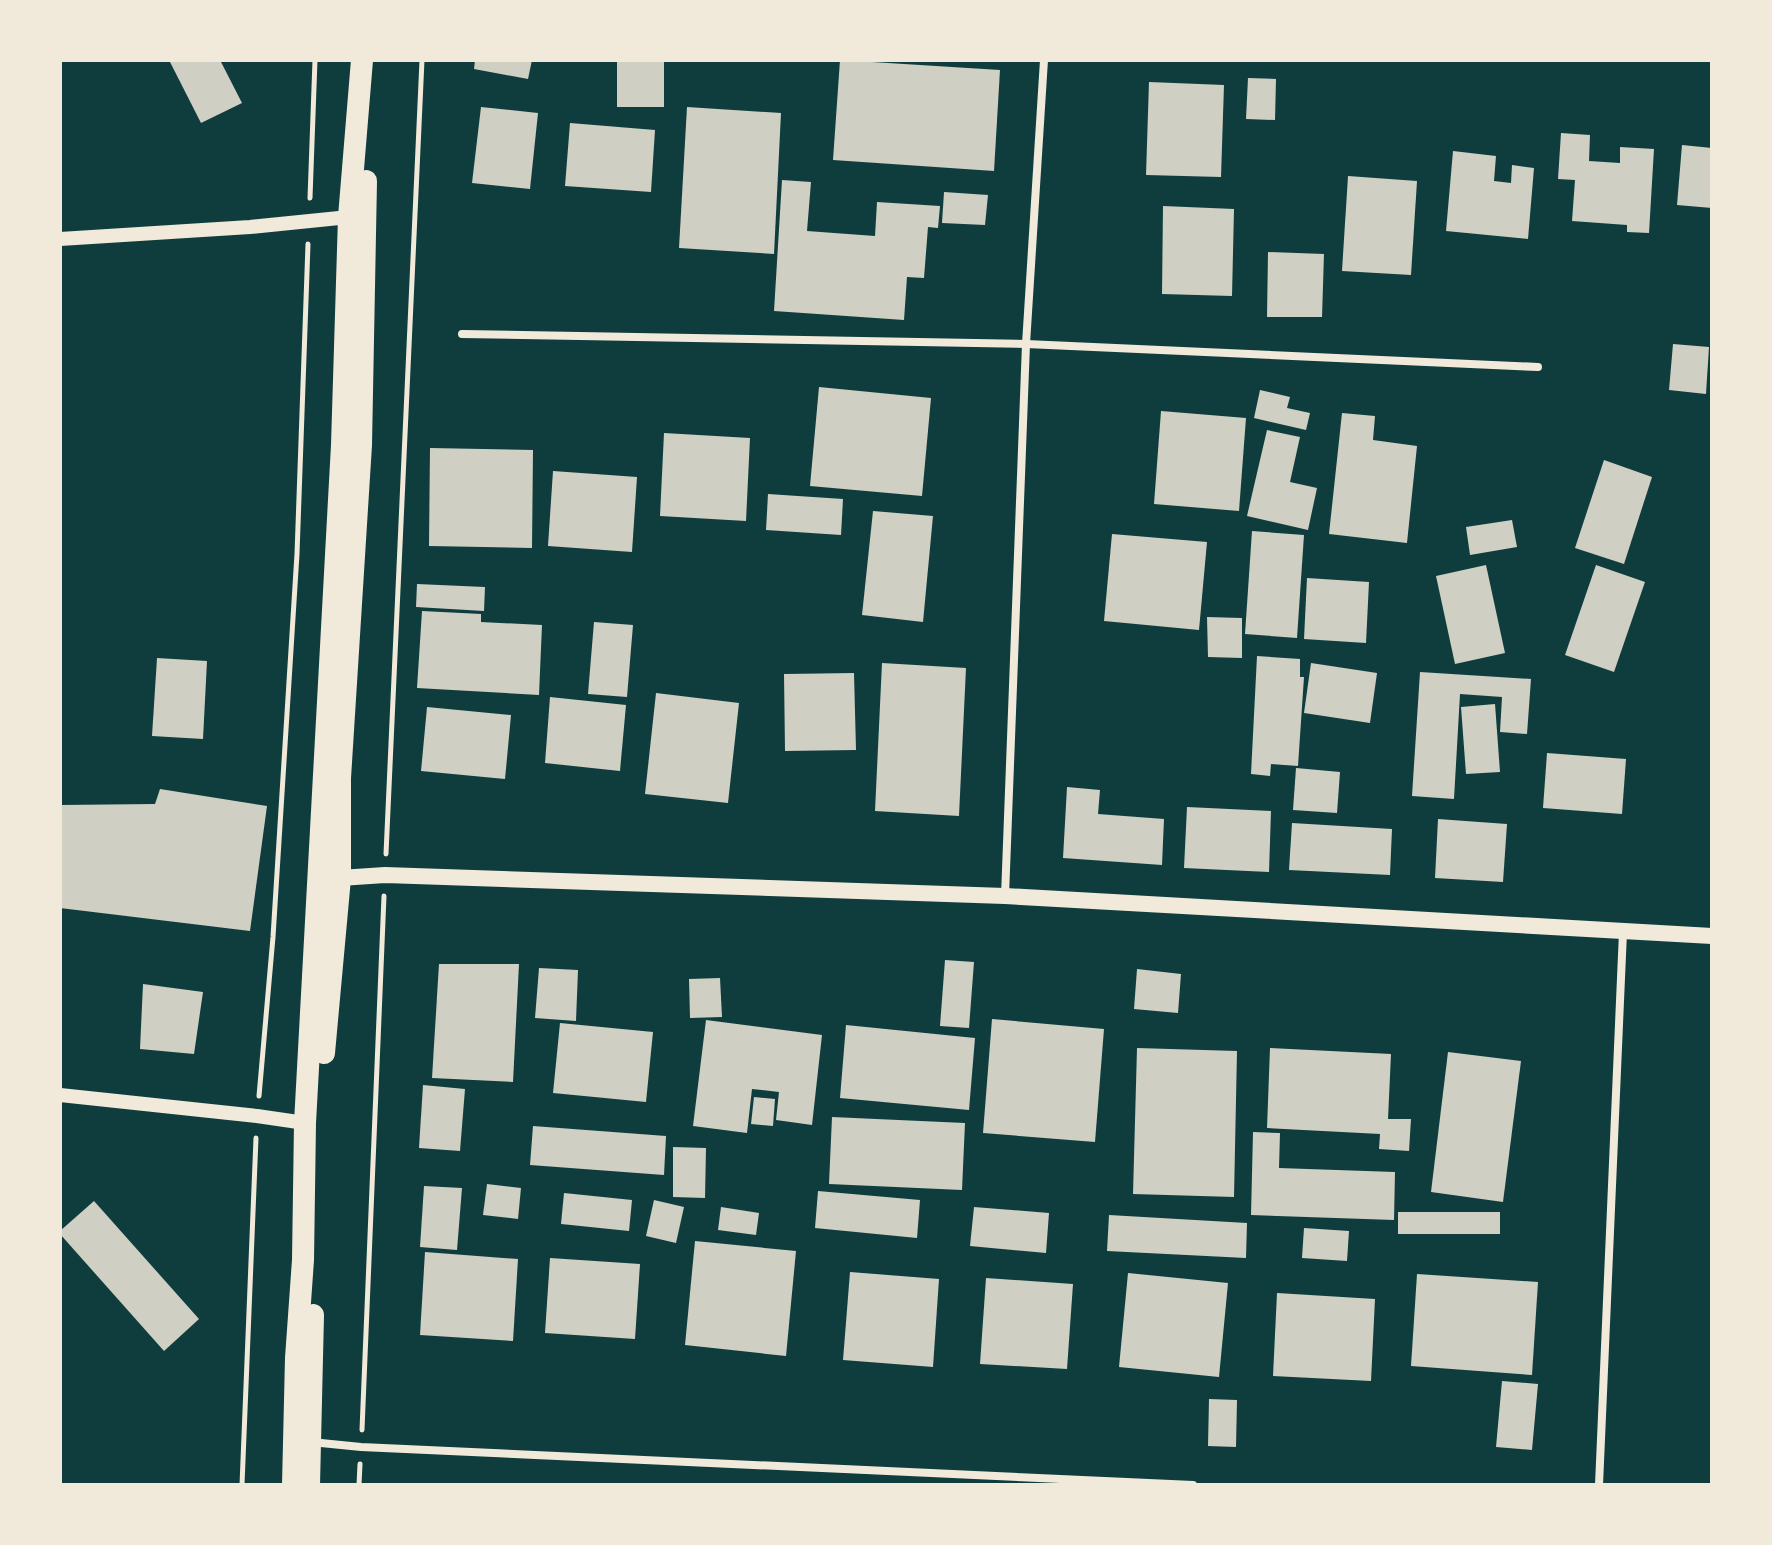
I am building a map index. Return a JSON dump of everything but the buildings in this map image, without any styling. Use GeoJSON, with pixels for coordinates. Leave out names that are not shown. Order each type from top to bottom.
{"type":"FeatureCollection","features":[{"type":"Feature","properties":{"kind":"highway"},"geometry":{"type":"LineString","coordinates":[[293,1485],[296,1358],[303,1260],[305,1123],[342,445],[349,217],[362,60]]}},
{"type":"Feature","properties":{"kind":"highway"},"geometry":{"type":"LineString","coordinates":[[309,1485],[314,1258],[324,1052],[340,878],[340,778],[361,445],[370,60]]}},
{"type":"Feature","properties":{"kind":"main road"},"geometry":{"type":"LineString","coordinates":[[340,878],[385,875],[1005,896],[1712,936]]}},
{"type":"Feature","properties":{"kind":"street"},"geometry":{"type":"LineString","coordinates":[[1005,896],[1026,344],[1044,60]]}},
{"type":"Feature","properties":{"kind":"street"},"geometry":{"type":"LineString","coordinates":[[60,239],[250,227],[349,217]]}},
{"type":"Feature","properties":{"kind":"street"},"geometry":{"type":"LineString","coordinates":[[462,334],[1026,344],[1538,367]]}},
{"type":"Feature","properties":{"kind":"street"},"geometry":{"type":"LineString","coordinates":[[1599,1485],[1623,931]]}},
{"type":"Feature","properties":{"kind":"street"},"geometry":{"type":"LineString","coordinates":[[60,1095],[305,1123]]}},
{"type":"Feature","properties":{"kind":"street"},"geometry":{"type":"LineString","coordinates":[[310,1442],[361,1447],[1193,1485]]}},
{"type":"Feature","properties":{"kind":"path"},"geometry":{"type":"LineString","coordinates":[[242,1485],[257,1116],[273,937],[297,554],[315,60]]}},
{"type":"Feature","properties":{"kind":"path"},"geometry":{"type":"LineString","coordinates":[[359,1485],[422,60]]}}]}
